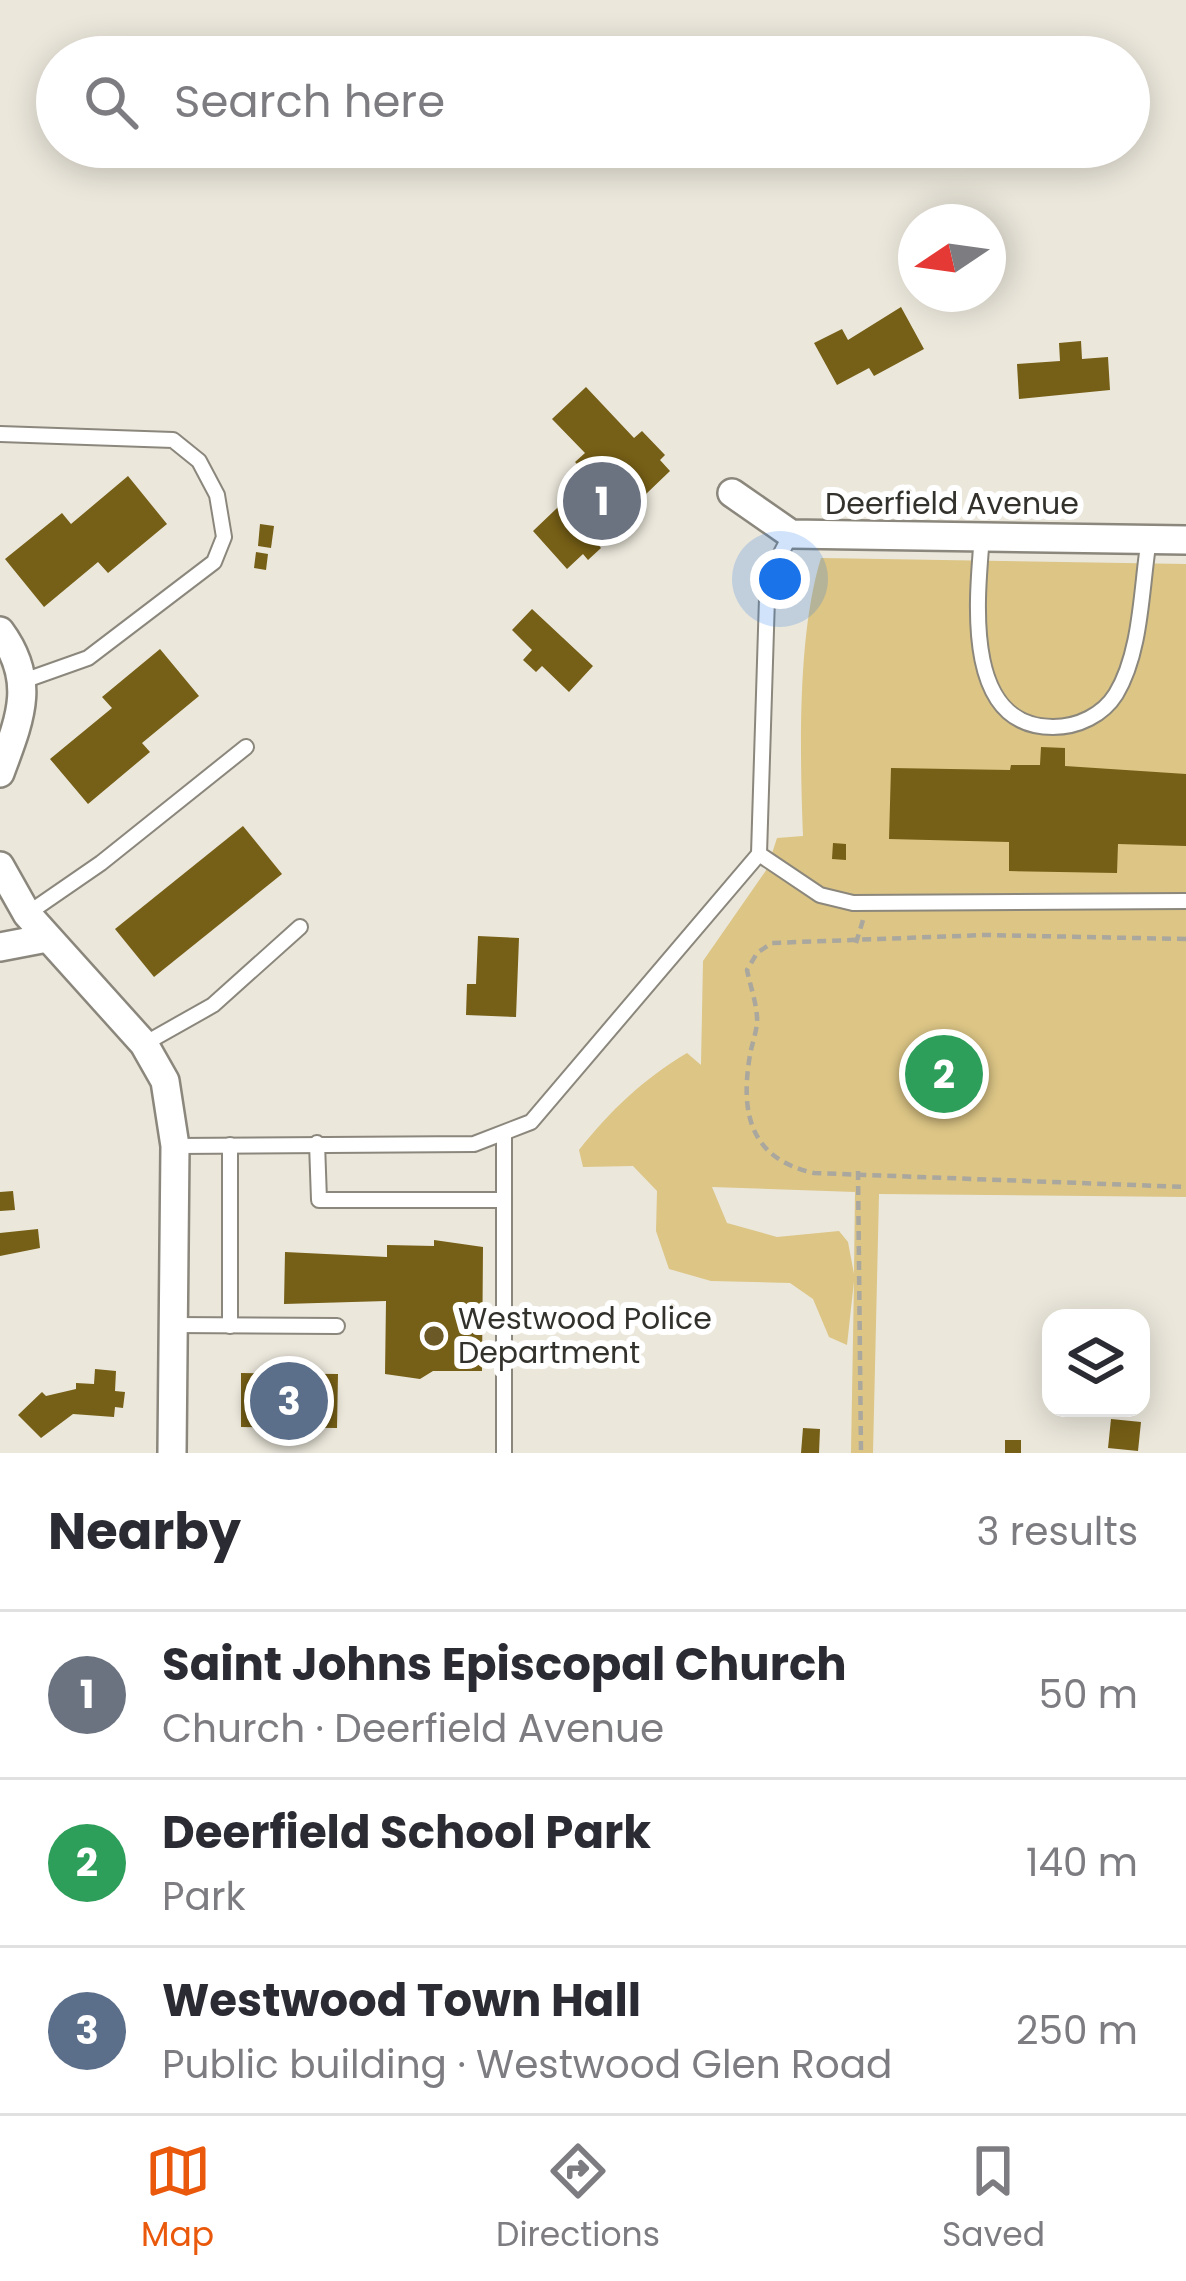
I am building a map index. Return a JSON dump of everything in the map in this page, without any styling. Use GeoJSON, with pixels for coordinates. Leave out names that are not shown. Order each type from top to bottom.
{"type":"FeatureCollection","features":[{"type":"Feature","properties":{"kind":"street","name":"Deerfield Avenue"},"geometry":{"type":"LineString","coordinates":[[732,493],[790,534],[1186,540]]}},
{"type":"Feature","properties":{"kind":"street"},"geometry":{"type":"LineString","coordinates":[[0,631],[26,680],[21,717],[0,773]]}},
{"type":"Feature","properties":{"kind":"street"},"geometry":{"type":"LineString","coordinates":[[0,866],[27,914],[144,1044],[165,1081],[175,1146],[172,1453]]}},
{"type":"Feature","properties":{"kind":"street"},"geometry":{"type":"LineString","coordinates":[[0,947],[47,938]]}},
{"type":"Feature","properties":{"kind":"lane"},"geometry":{"type":"LineString","coordinates":[[0,434],[173,440],[199,461],[217,495],[224,537],[214,562],[88,658],[26,680]]}},
{"type":"Feature","properties":{"kind":"lane"},"geometry":{"type":"LineString","coordinates":[[175,1146],[474,1144],[531,1122],[570,1082],[759,854],[767,598],[775,565],[790,534]]}},
{"type":"Feature","properties":{"kind":"lane"},"geometry":{"type":"LineString","coordinates":[[982,536],[978,592],[992,692],[1005,712],[1025,723],[1052,727],[1078,724],[1115,696],[1130,664],[1149,539]]}},
{"type":"Feature","properties":{"kind":"lane"},"geometry":{"type":"LineString","coordinates":[[27,914],[101,863],[246,747]]}},
{"type":"Feature","properties":{"kind":"lane"},"geometry":{"type":"LineString","coordinates":[[759,854],[820,895],[853,903],[1186,901]]}},
{"type":"Feature","properties":{"kind":"lane"},"geometry":{"type":"LineString","coordinates":[[144,1044],[213,1005],[300,927]]}},
{"type":"Feature","properties":{"kind":"lane"},"geometry":{"type":"LineString","coordinates":[[504,1135],[504,1453]]}},
{"type":"Feature","properties":{"kind":"lane"},"geometry":{"type":"LineString","coordinates":[[317,1143],[319,1200],[504,1200]]}},
{"type":"Feature","properties":{"kind":"lane"},"geometry":{"type":"LineString","coordinates":[[230,1145],[230,1326]]}},
{"type":"Feature","properties":{"kind":"lane"},"geometry":{"type":"LineString","coordinates":[[173,1325],[337,1326]]}},
{"type":"Feature","properties":{"kind":"path"},"geometry":{"type":"LineString","coordinates":[[1186,939],[985,935],[856,944],[793,940],[757,953],[747,970],[758,1021],[744,1094],[751,1123],[766,1150],[787,1167],[814,1173],[858,1171],[1186,1187]]}},
{"type":"Feature","properties":{"kind":"path"},"geometry":{"type":"LineString","coordinates":[[858,1171],[861,1453]]}},
{"type":"Feature","properties":{"kind":"shaded area"},"geometry":{"type":"Polygon","coordinates":[[[821,558],[1186,564],[1186,1197],[879,1194],[873,1453],[851,1453],[854,1281],[847,1345],[829,1337],[813,1299],[790,1283],[711,1281],[669,1269],[656,1231],[657,1191],[633,1166],[583,1167],[579,1150],[628,1097],[671,1063],[687,1053],[701,1065],[703,961],[767,869],[777,838],[803,836],[802,696],[813,589],[821,558]],[[712,1187],[727,1223],[777,1237],[839,1231],[848,1242],[854,1274],[855,1192],[712,1187]]]}},
{"type":"Feature","properties":{"kind":"building"},"geometry":{"type":"Polygon","coordinates":[[[898,309],[924,349],[874,376],[869,368],[837,385],[814,343],[842,329],[848,340],[898,309]]]}},
{"type":"Feature","properties":{"kind":"building"},"geometry":{"type":"Polygon","coordinates":[[[1081,341],[1082,359],[1108,357],[1110,390],[1019,399],[1017,364],[1060,361],[1059,343],[1081,341]]]}},
{"type":"Feature","properties":{"kind":"building"},"geometry":{"type":"Polygon","coordinates":[[[586,387],[634,438],[642,431],[665,455],[660,460],[670,471],[596,542],[601,548],[588,560],[583,554],[567,569],[533,531],[599,468],[591,459],[581,468],[575,462],[585,453],[552,419],[586,387]]]}},
{"type":"Feature","properties":{"kind":"building"},"geometry":{"type":"Polygon","coordinates":[[[128,476],[167,524],[108,573],[98,562],[44,607],[5,559],[62,513],[71,524],[128,476]]]}},
{"type":"Feature","properties":{"kind":"building"},"geometry":{"type":"Polygon","coordinates":[[[260,524],[274,526],[271,548],[258,546],[260,524]]]}},
{"type":"Feature","properties":{"kind":"building"},"geometry":{"type":"Polygon","coordinates":[[[256,552],[268,554],[266,570],[254,568],[256,552]]]}},
{"type":"Feature","properties":{"kind":"building"},"geometry":{"type":"Polygon","coordinates":[[[532,609],[593,666],[569,692],[542,666],[536,672],[523,660],[532,650],[512,630],[532,609]]]}},
{"type":"Feature","properties":{"kind":"building"},"geometry":{"type":"Polygon","coordinates":[[[160,649],[199,696],[142,743],[150,752],[88,804],[50,759],[112,708],[102,697],[160,649]]]}},
{"type":"Feature","properties":{"kind":"building"},"geometry":{"type":"Polygon","coordinates":[[[1041,747],[1065,748],[1065,766],[1186,774],[1186,846],[1118,844],[1117,873],[1009,871],[1009,842],[889,839],[891,768],[1010,770],[1011,765],[1040,765],[1041,747]]]}},
{"type":"Feature","properties":{"kind":"building"},"geometry":{"type":"Polygon","coordinates":[[[243,826],[282,874],[154,977],[115,929],[243,826]]]}},
{"type":"Feature","properties":{"kind":"building"},"geometry":{"type":"Polygon","coordinates":[[[833,843],[846,844],[846,860],[832,859],[833,843]]]}},
{"type":"Feature","properties":{"kind":"building"},"geometry":{"type":"Polygon","coordinates":[[[478,936],[519,938],[516,1017],[466,1015],[467,984],[476,984],[478,936]]]}},
{"type":"Feature","properties":{"kind":"building"},"geometry":{"type":"Polygon","coordinates":[[[13,1191],[15,1210],[0,1211],[0,1192],[13,1191]]]}},
{"type":"Feature","properties":{"kind":"building"},"geometry":{"type":"Polygon","coordinates":[[[38,1229],[40,1248],[0,1256],[0,1233],[38,1229]]]}},
{"type":"Feature","properties":{"kind":"building","name":"Westwood Police Department"},"geometry":{"type":"Polygon","coordinates":[[[434,1240],[483,1247],[482,1371],[433,1371],[420,1379],[385,1374],[386,1301],[284,1304],[285,1252],[387,1257],[387,1245],[434,1246],[434,1240]]]}},
{"type":"Feature","properties":{"kind":"building"},"geometry":{"type":"Polygon","coordinates":[[[95,1369],[116,1371],[115,1391],[125,1392],[123,1408],[115,1407],[114,1417],[73,1414],[41,1438],[18,1415],[42,1392],[46,1396],[76,1389],[76,1383],[94,1384],[95,1369]]]}},
{"type":"Feature","properties":{"kind":"building"},"geometry":{"type":"Polygon","coordinates":[[[241,1373],[338,1374],[337,1428],[241,1427],[241,1373]]]}},
{"type":"Feature","properties":{"kind":"building"},"geometry":{"type":"Polygon","coordinates":[[[1111,1419],[1141,1422],[1138,1451],[1108,1448],[1111,1419]]]}},
{"type":"Feature","properties":{"kind":"building"},"geometry":{"type":"Polygon","coordinates":[[[803,1428],[820,1429],[819,1453],[801,1453],[803,1428]]]}},
{"type":"Feature","properties":{"kind":"building"},"geometry":{"type":"Polygon","coordinates":[[[1005,1440],[1021,1440],[1021,1453],[1005,1453],[1005,1440]]]}},
{"type":"Feature","properties":{"kind":"place","name":"Saint Johns Episcopal Church"},"geometry":{"type":"Point","coordinates":[602,501]}},
{"type":"Feature","properties":{"kind":"place","name":"Deerfield School Park"},"geometry":{"type":"Point","coordinates":[944,1074]}},
{"type":"Feature","properties":{"kind":"place","name":"Westwood Police Department"},"geometry":{"type":"Point","coordinates":[434,1336]}},
{"type":"Feature","properties":{"kind":"place","name":"Westwood Town Hall"},"geometry":{"type":"Point","coordinates":[289,1401]}}]}
